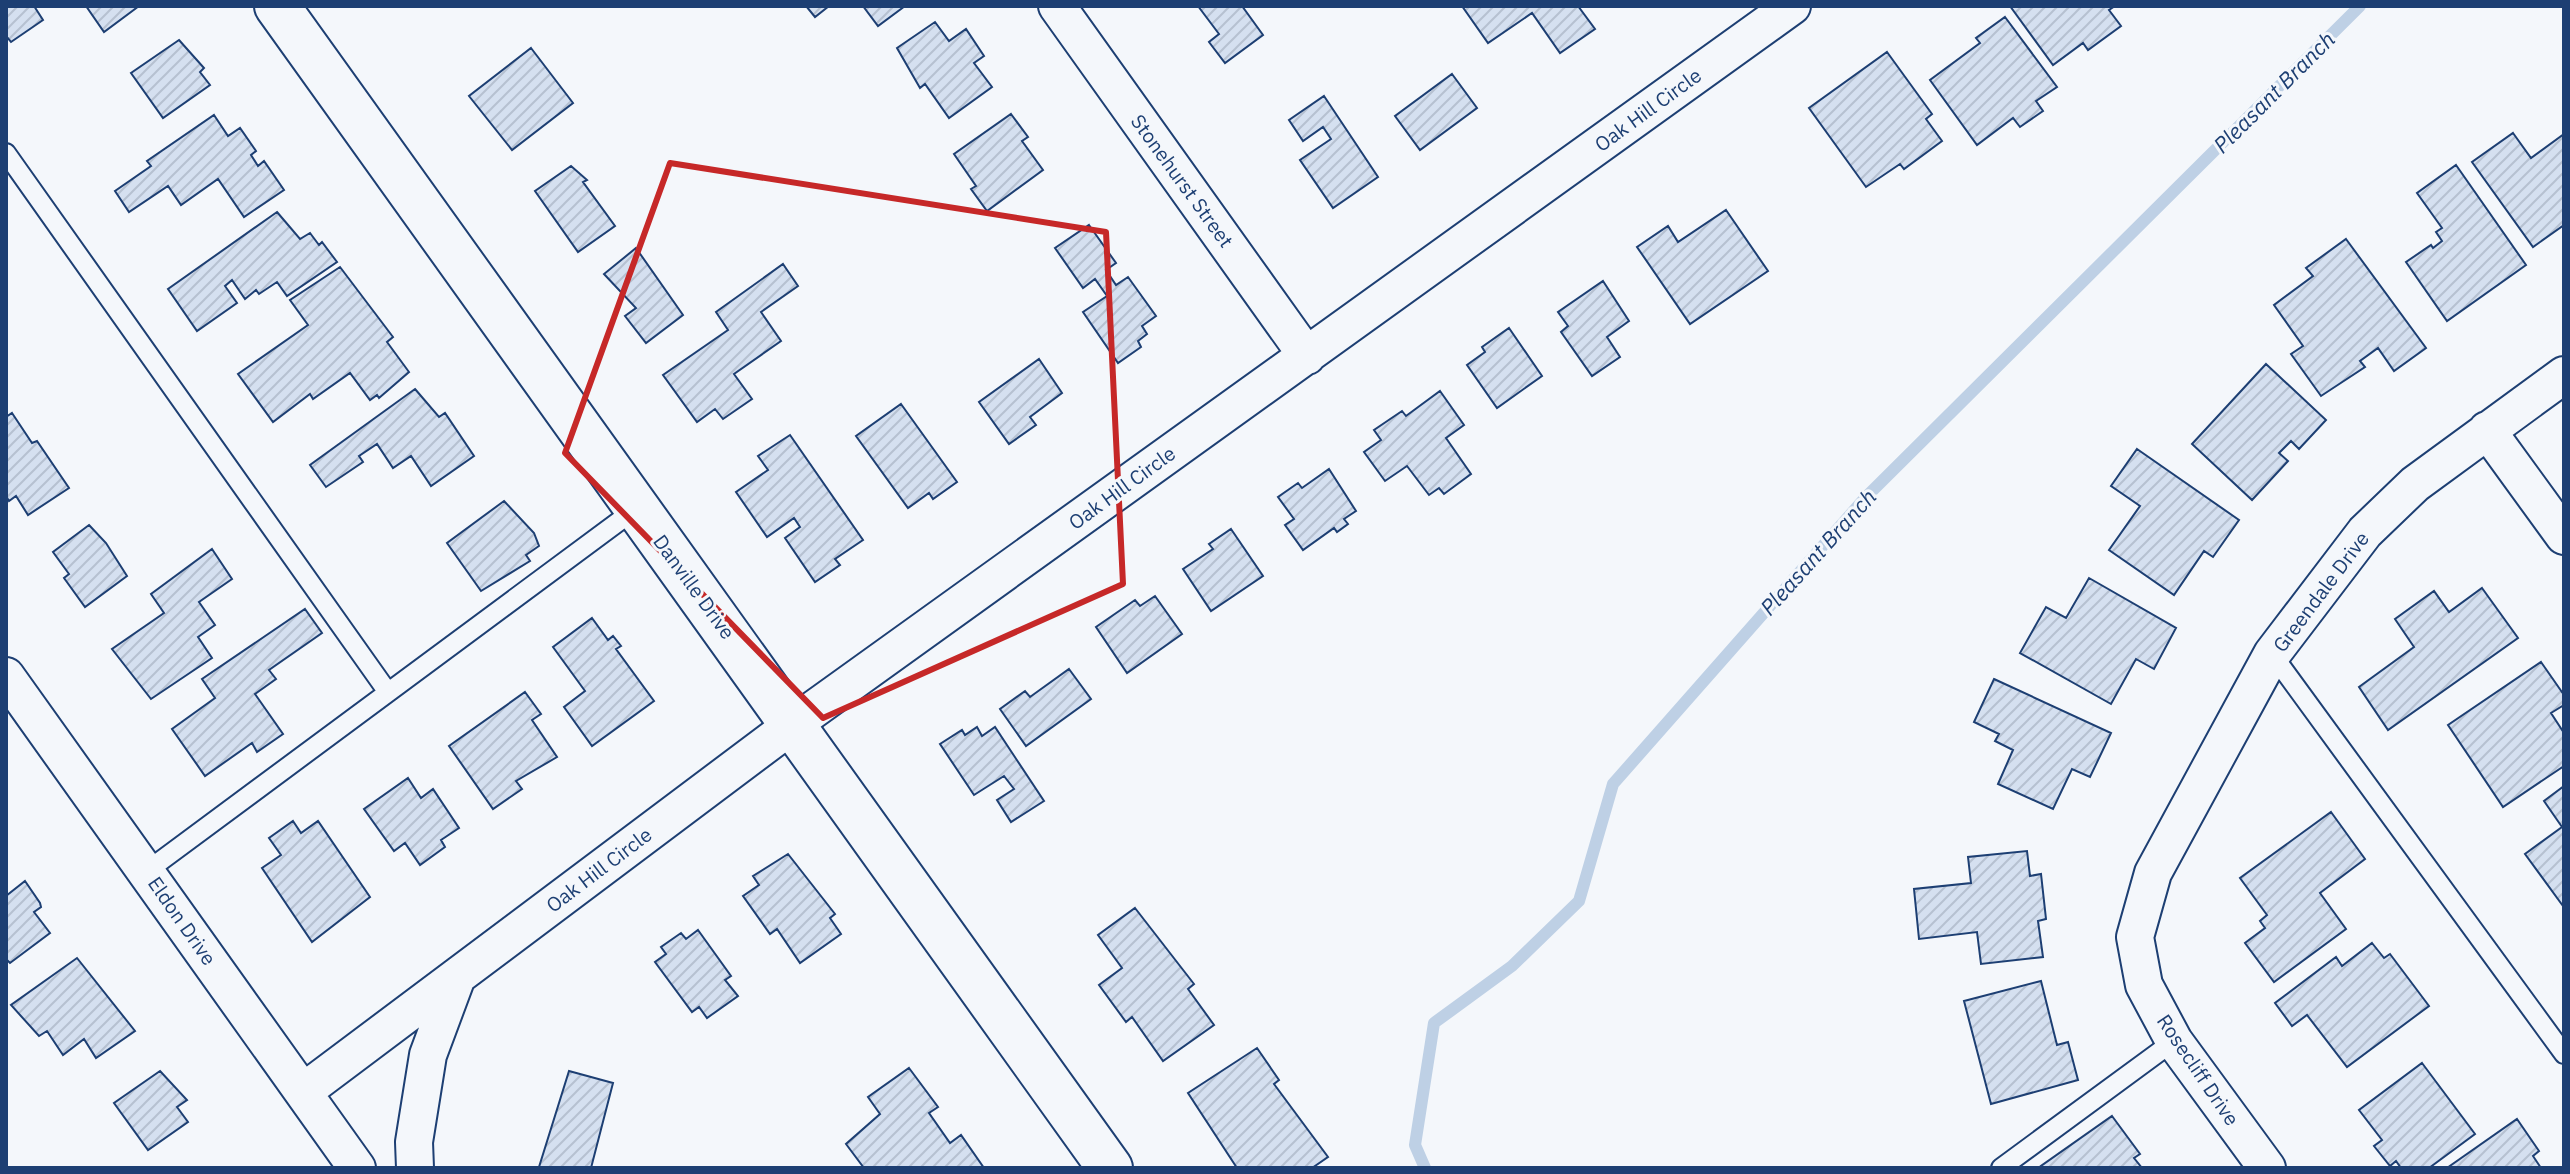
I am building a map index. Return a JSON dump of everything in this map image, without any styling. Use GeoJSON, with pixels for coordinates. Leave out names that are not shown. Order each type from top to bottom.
{"type":"FeatureCollection","features":[{"type":"Feature","properties":{"kind":"street","name":"Danville Drive"},"geometry":{"type":"LineString","coordinates":[[277,6],[1110,1168]]}},
{"type":"Feature","properties":{"kind":"street","name":"Stonehurst Street"},"geometry":{"type":"LineString","coordinates":[[1057,6],[1307,356]]}},
{"type":"Feature","properties":{"kind":"street","name":"Oak Hill Circle"},"geometry":{"type":"LineString","coordinates":[[303,1092],[792,725],[1792,6]]}},
{"type":"Feature","properties":{"kind":"street","name":"Greendale Drive"},"geometry":{"type":"LineString","coordinates":[[2153,873],[2272,654],[2365,532],[2415,484],[2564,375]]}},
{"type":"Feature","properties":{"kind":"street"},"geometry":{"type":"LineString","coordinates":[[2487,430],[2564,536]]}},
{"type":"Feature","properties":{"kind":"street","name":"Eldon Drive"},"geometry":{"type":"LineString","coordinates":[[6,676],[357,1168]]}},
{"type":"Feature","properties":{"kind":"street","name":"Rosecliff Drive"},"geometry":{"type":"LineString","coordinates":[[2153,873],[2135,937],[2144,985],[2174,1041],[2267,1168]]}},
{"type":"Feature","properties":{"kind":"street"},"geometry":{"type":"LineString","coordinates":[[415,1168],[414,1142],[428,1055],[457,977]]}},
{"type":"Feature","properties":{"kind":"lane"},"geometry":{"type":"LineString","coordinates":[[6,153],[387,691]]}},
{"type":"Feature","properties":{"kind":"lane"},"geometry":{"type":"LineString","coordinates":[[147,871],[637,508]]}},
{"type":"Feature","properties":{"kind":"lane"},"geometry":{"type":"LineString","coordinates":[[2272,654],[2564,1054]]}},
{"type":"Feature","properties":{"kind":"lane"},"geometry":{"type":"LineString","coordinates":[[2001,1168],[2174,1041]]}},
{"type":"Feature","properties":{"kind":"highlighted area"},"geometry":{"type":"Polygon","coordinates":[[[670,163],[1106,232],[1123,584],[823,718],[565,453],[670,163]]]}},
{"type":"Feature","properties":{"kind":"building"},"geometry":{"type":"Polygon","coordinates":[[[6,6],[34,6],[43,20],[11,42],[6,36],[6,6]]]}},
{"type":"Feature","properties":{"kind":"building"},"geometry":{"type":"Polygon","coordinates":[[[86,6],[139,6],[104,32],[86,6]]]}},
{"type":"Feature","properties":{"kind":"building"},"geometry":{"type":"Polygon","coordinates":[[[806,6],[829,6],[815,17],[806,6]]]}},
{"type":"Feature","properties":{"kind":"building"},"geometry":{"type":"Polygon","coordinates":[[[863,6],[905,6],[878,26],[863,6]]]}},
{"type":"Feature","properties":{"kind":"building"},"geometry":{"type":"Polygon","coordinates":[[[1198,6],[1242,6],[1263,35],[1225,63],[1209,42],[1219,34],[1198,6]]]}},
{"type":"Feature","properties":{"kind":"building"},"geometry":{"type":"Polygon","coordinates":[[[1462,6],[1578,6],[1595,29],[1560,53],[1532,13],[1488,43],[1462,6]]]}},
{"type":"Feature","properties":{"kind":"building"},"geometry":{"type":"Polygon","coordinates":[[[2010,6],[2115,6],[2109,10],[2121,26],[2088,50],[2083,43],[2053,65],[2010,6]]]}},
{"type":"Feature","properties":{"kind":"building"},"geometry":{"type":"Polygon","coordinates":[[[2005,17],[2057,87],[2036,101],[2043,111],[2020,127],[2013,118],[1977,145],[1930,80],[1980,43],[1976,38],[2005,17]]]}},
{"type":"Feature","properties":{"kind":"building"},"geometry":{"type":"Polygon","coordinates":[[[935,22],[949,41],[966,29],[984,56],[974,63],[992,87],[949,118],[925,84],[920,88],[897,48],[935,22]]]}},
{"type":"Feature","properties":{"kind":"building"},"geometry":{"type":"Polygon","coordinates":[[[179,40],[204,68],[200,72],[210,85],[163,118],[131,73],[179,40]]]}},
{"type":"Feature","properties":{"kind":"building"},"geometry":{"type":"Polygon","coordinates":[[[531,48],[573,103],[512,150],[469,96],[531,48]]]}},
{"type":"Feature","properties":{"kind":"building"},"geometry":{"type":"Polygon","coordinates":[[[1887,52],[1932,114],[1926,119],[1942,141],[1904,169],[1900,164],[1866,187],[1809,108],[1887,52]]]}},
{"type":"Feature","properties":{"kind":"building"},"geometry":{"type":"Polygon","coordinates":[[[1452,74],[1477,108],[1420,150],[1395,116],[1452,74]]]}},
{"type":"Feature","properties":{"kind":"building"},"geometry":{"type":"Polygon","coordinates":[[[1324,96],[1378,177],[1333,208],[1300,160],[1331,139],[1323,127],[1303,141],[1289,120],[1324,96]]]}},
{"type":"Feature","properties":{"kind":"building"},"geometry":{"type":"Polygon","coordinates":[[[1011,114],[1028,137],[1022,141],[1043,170],[987,211],[971,189],[976,186],[954,154],[1011,114]]]}},
{"type":"Feature","properties":{"kind":"building"},"geometry":{"type":"Polygon","coordinates":[[[214,115],[228,136],[240,128],[256,151],[251,155],[258,166],[264,161],[284,190],[244,217],[218,179],[181,205],[168,186],[129,212],[115,191],[151,166],[147,161],[214,115]]]}},
{"type":"Feature","properties":{"kind":"building"},"geometry":{"type":"Polygon","coordinates":[[[2513,133],[2531,158],[2564,134],[2564,225],[2533,247],[2472,162],[2513,133]]]}},
{"type":"Feature","properties":{"kind":"building"},"geometry":{"type":"Polygon","coordinates":[[[2456,165],[2526,265],[2447,321],[2406,262],[2442,241],[2436,232],[2442,228],[2417,193],[2456,165]]]}},
{"type":"Feature","properties":{"kind":"building"},"geometry":{"type":"Polygon","coordinates":[[[571,166],[587,180],[583,182],[615,226],[578,252],[535,191],[571,166]]]}},
{"type":"Feature","properties":{"kind":"building"},"geometry":{"type":"Polygon","coordinates":[[[1726,210],[1768,271],[1690,324],[1637,247],[1668,226],[1678,242],[1726,210]]]}},
{"type":"Feature","properties":{"kind":"building"},"geometry":{"type":"Polygon","coordinates":[[[277,212],[300,239],[310,233],[319,245],[322,242],[337,262],[287,296],[277,282],[259,294],[256,290],[245,299],[232,280],[225,286],[237,303],[197,331],[168,289],[277,212]]]}},
{"type":"Feature","properties":{"kind":"building"},"geometry":{"type":"Polygon","coordinates":[[[1089,225],[1116,263],[1106,270],[1116,285],[1128,277],[1156,316],[1142,326],[1147,334],[1138,341],[1141,347],[1118,363],[1083,312],[1107,296],[1095,279],[1083,288],[1055,248],[1089,225]]]}},
{"type":"Feature","properties":{"kind":"building"},"geometry":{"type":"Polygon","coordinates":[[[2346,239],[2426,348],[2394,371],[2378,348],[2360,361],[2365,367],[2321,396],[2291,354],[2303,346],[2274,305],[2313,276],[2306,268],[2346,239]]]}},
{"type":"Feature","properties":{"kind":"building"},"geometry":{"type":"Polygon","coordinates":[[[636,248],[683,315],[646,343],[625,316],[636,308],[604,274],[636,248]]]}},
{"type":"Feature","properties":{"kind":"building"},"geometry":{"type":"Polygon","coordinates":[[[783,264],[798,286],[761,312],[781,341],[734,374],[752,399],[723,419],[715,409],[697,422],[663,375],[728,330],[716,312],[783,264]]]}},
{"type":"Feature","properties":{"kind":"building"},"geometry":{"type":"Polygon","coordinates":[[[340,267],[393,337],[387,342],[409,372],[379,398],[377,395],[370,400],[350,373],[313,399],[310,394],[273,422],[238,374],[308,325],[290,300],[340,267]]]}},
{"type":"Feature","properties":{"kind":"building"},"geometry":{"type":"Polygon","coordinates":[[[1603,281],[1629,321],[1607,337],[1620,357],[1592,376],[1561,332],[1568,326],[1558,312],[1603,281]]]}},
{"type":"Feature","properties":{"kind":"building"},"geometry":{"type":"Polygon","coordinates":[[[1509,328],[1542,376],[1497,408],[1467,365],[1485,352],[1482,347],[1509,328]]]}},
{"type":"Feature","properties":{"kind":"building"},"geometry":{"type":"Polygon","coordinates":[[[1039,359],[1062,393],[1030,417],[1036,425],[1009,444],[979,402],[1039,359]]]}},
{"type":"Feature","properties":{"kind":"building"},"geometry":{"type":"Polygon","coordinates":[[[2266,364],[2326,420],[2299,449],[2291,441],[2279,453],[2288,461],[2252,500],[2192,444],[2266,364]]]}},
{"type":"Feature","properties":{"kind":"building"},"geometry":{"type":"Polygon","coordinates":[[[415,389],[439,417],[445,413],[474,456],[431,486],[411,456],[393,468],[377,444],[359,456],[363,462],[326,487],[310,465],[415,389]]]}},
{"type":"Feature","properties":{"kind":"building"},"geometry":{"type":"Polygon","coordinates":[[[1440,391],[1464,425],[1446,438],[1471,474],[1444,494],[1439,488],[1429,495],[1407,466],[1385,481],[1364,452],[1381,440],[1374,430],[1402,411],[1406,416],[1440,391]]]}},
{"type":"Feature","properties":{"kind":"building"},"geometry":{"type":"Polygon","coordinates":[[[901,404],[957,482],[933,499],[929,493],[908,508],[856,436],[901,404]]]}},
{"type":"Feature","properties":{"kind":"building"},"geometry":{"type":"Polygon","coordinates":[[[12,413],[32,443],[37,441],[69,488],[28,515],[16,496],[9,501],[6,496],[6,417],[12,413]]]}},
{"type":"Feature","properties":{"kind":"building"},"geometry":{"type":"Polygon","coordinates":[[[790,435],[863,540],[835,559],[840,565],[815,582],[785,538],[800,527],[794,518],[767,537],[736,492],[768,470],[758,456],[790,435]]]}},
{"type":"Feature","properties":{"kind":"building"},"geometry":{"type":"Polygon","coordinates":[[[2137,449],[2239,520],[2213,557],[2204,551],[2174,595],[2109,550],[2140,506],[2111,486],[2137,449]]]}},
{"type":"Feature","properties":{"kind":"building"},"geometry":{"type":"Polygon","coordinates":[[[1329,469],[1356,511],[1344,519],[1348,524],[1337,532],[1334,528],[1303,550],[1285,525],[1294,519],[1278,497],[1298,483],[1302,488],[1329,469]]]}},
{"type":"Feature","properties":{"kind":"building"},"geometry":{"type":"Polygon","coordinates":[[[504,501],[534,533],[539,546],[526,555],[530,561],[481,591],[447,543],[504,501]]]}},
{"type":"Feature","properties":{"kind":"building"},"geometry":{"type":"Polygon","coordinates":[[[89,525],[106,543],[127,576],[85,607],[64,578],[69,574],[53,552],[89,525]]]}},
{"type":"Feature","properties":{"kind":"building"},"geometry":{"type":"Polygon","coordinates":[[[1231,529],[1263,576],[1211,611],[1183,569],[1213,549],[1209,544],[1231,529]]]}},
{"type":"Feature","properties":{"kind":"building"},"geometry":{"type":"Polygon","coordinates":[[[212,549],[232,579],[199,602],[215,625],[198,637],[212,658],[151,699],[112,649],[164,613],[151,594],[212,549]]]}},
{"type":"Feature","properties":{"kind":"building"},"geometry":{"type":"Polygon","coordinates":[[[2089,578],[2176,628],[2154,669],[2136,659],[2111,704],[2020,653],[2046,607],[2066,618],[2089,578]]]}},
{"type":"Feature","properties":{"kind":"building"},"geometry":{"type":"Polygon","coordinates":[[[2482,588],[2518,638],[2388,730],[2359,687],[2414,647],[2395,619],[2434,591],[2449,612],[2482,588]]]}},
{"type":"Feature","properties":{"kind":"building"},"geometry":{"type":"Polygon","coordinates":[[[1155,596],[1182,634],[1127,673],[1096,627],[1135,600],[1140,606],[1155,596]]]}},
{"type":"Feature","properties":{"kind":"building"},"geometry":{"type":"Polygon","coordinates":[[[305,609],[322,633],[269,670],[276,679],[255,694],[283,734],[257,752],[252,743],[205,776],[172,729],[215,698],[202,679],[305,609]]]}},
{"type":"Feature","properties":{"kind":"building"},"geometry":{"type":"Polygon","coordinates":[[[592,618],[608,640],[613,636],[621,646],[616,649],[654,701],[592,746],[564,707],[585,691],[553,647],[592,618]]]}},
{"type":"Feature","properties":{"kind":"building"},"geometry":{"type":"Polygon","coordinates":[[[2541,662],[2564,695],[2564,705],[2551,713],[2564,733],[2564,766],[2503,807],[2448,725],[2541,662]]]}},
{"type":"Feature","properties":{"kind":"building"},"geometry":{"type":"Polygon","coordinates":[[[1069,669],[1091,699],[1026,746],[1000,709],[1025,691],[1030,697],[1069,669]]]}},
{"type":"Feature","properties":{"kind":"building"},"geometry":{"type":"Polygon","coordinates":[[[1994,679],[2111,733],[2090,777],[2072,769],[2053,809],[1998,784],[2013,750],[1995,741],[1999,734],[1974,722],[1994,679]]]}},
{"type":"Feature","properties":{"kind":"building"},"geometry":{"type":"Polygon","coordinates":[[[525,692],[541,714],[532,720],[557,757],[516,781],[522,789],[493,809],[449,746],[525,692]]]}},
{"type":"Feature","properties":{"kind":"building"},"geometry":{"type":"Polygon","coordinates":[[[977,727],[982,736],[995,727],[1044,801],[1011,822],[997,800],[1014,789],[1004,776],[974,795],[940,744],[962,730],[965,735],[977,727]]]}},
{"type":"Feature","properties":{"kind":"building"},"geometry":{"type":"Polygon","coordinates":[[[408,778],[421,798],[433,789],[459,828],[441,840],[445,847],[420,865],[405,843],[394,851],[364,809],[408,778]]]}},
{"type":"Feature","properties":{"kind":"building"},"geometry":{"type":"Polygon","coordinates":[[[2564,786],[2563,906],[2525,854],[2562,827],[2544,801],[2564,786]]]}},
{"type":"Feature","properties":{"kind":"building"},"geometry":{"type":"Polygon","coordinates":[[[2331,812],[2365,859],[2320,893],[2346,929],[2274,982],[2245,943],[2265,928],[2260,921],[2267,915],[2240,878],[2331,812]]]}},
{"type":"Feature","properties":{"kind":"building"},"geometry":{"type":"Polygon","coordinates":[[[293,821],[301,833],[318,821],[370,897],[312,942],[262,868],[281,855],[269,838],[293,821]]]}},
{"type":"Feature","properties":{"kind":"building"},"geometry":{"type":"Polygon","coordinates":[[[2027,851],[2030,876],[2041,874],[2046,919],[2038,921],[2043,957],[1981,964],[1977,932],[1919,939],[1914,889],[1971,883],[1968,857],[2027,851]]]}},
{"type":"Feature","properties":{"kind":"building"},"geometry":{"type":"Polygon","coordinates":[[[788,854],[835,914],[830,918],[841,934],[800,963],[777,929],[770,934],[743,896],[759,885],[753,876],[788,854]]]}},
{"type":"Feature","properties":{"kind":"building"},"geometry":{"type":"Polygon","coordinates":[[[25,881],[40,903],[41,907],[34,912],[50,933],[10,963],[6,959],[6,896],[25,881]]]}},
{"type":"Feature","properties":{"kind":"building"},"geometry":{"type":"Polygon","coordinates":[[[1135,908],[1194,984],[1188,989],[1214,1025],[1163,1061],[1132,1017],[1126,1022],[1099,985],[1122,968],[1098,935],[1135,908]]]}},
{"type":"Feature","properties":{"kind":"building"},"geometry":{"type":"Polygon","coordinates":[[[698,930],[731,976],[725,980],[738,996],[707,1018],[699,1007],[692,1012],[655,962],[666,954],[661,947],[681,933],[686,939],[698,930]]]}},
{"type":"Feature","properties":{"kind":"building"},"geometry":{"type":"Polygon","coordinates":[[[2372,943],[2384,958],[2390,954],[2429,1006],[2347,1067],[2307,1015],[2292,1026],[2275,1003],[2336,957],[2342,966],[2372,943]]]}},
{"type":"Feature","properties":{"kind":"building"},"geometry":{"type":"Polygon","coordinates":[[[77,958],[135,1031],[96,1058],[84,1039],[63,1055],[47,1031],[39,1036],[11,1005],[77,958]]]}},
{"type":"Feature","properties":{"kind":"building"},"geometry":{"type":"Polygon","coordinates":[[[2041,981],[2057,1045],[2068,1042],[2078,1080],[1991,1104],[1964,1001],[2041,981]]]}},
{"type":"Feature","properties":{"kind":"building"},"geometry":{"type":"Polygon","coordinates":[[[1257,1048],[1279,1080],[1274,1084],[1328,1157],[1312,1168],[1237,1168],[1188,1093],[1257,1048]]]}},
{"type":"Feature","properties":{"kind":"building"},"geometry":{"type":"Polygon","coordinates":[[[2422,1063],[2475,1134],[2429,1168],[2401,1168],[2396,1161],[2390,1166],[2374,1146],[2382,1140],[2359,1110],[2422,1063]]]}},
{"type":"Feature","properties":{"kind":"building"},"geometry":{"type":"Polygon","coordinates":[[[909,1068],[938,1107],[929,1113],[950,1143],[961,1135],[984,1168],[864,1168],[846,1144],[880,1114],[868,1097],[909,1068]]]}},
{"type":"Feature","properties":{"kind":"building"},"geometry":{"type":"Polygon","coordinates":[[[160,1071],[187,1100],[177,1107],[188,1122],[148,1150],[114,1103],[160,1071]]]}},
{"type":"Feature","properties":{"kind":"building"},"geometry":{"type":"Polygon","coordinates":[[[569,1071],[613,1083],[591,1168],[539,1167],[569,1071]]]}},
{"type":"Feature","properties":{"kind":"building"},"geometry":{"type":"Polygon","coordinates":[[[2112,1116],[2140,1154],[2134,1158],[2142,1168],[2041,1166],[2112,1116]]]}},
{"type":"Feature","properties":{"kind":"building"},"geometry":{"type":"Polygon","coordinates":[[[2517,1119],[2539,1151],[2533,1156],[2541,1168],[2447,1168],[2517,1119]]]}},
{"type":"Feature","properties":{"kind":"waterway","name":"Pleasant Branch"},"geometry":{"type":"LineString","coordinates":[[1425,1168],[1415,1145],[1434,1023],[1512,966],[1579,901],[1613,784],[1865,498],[2360,6]]}}]}
